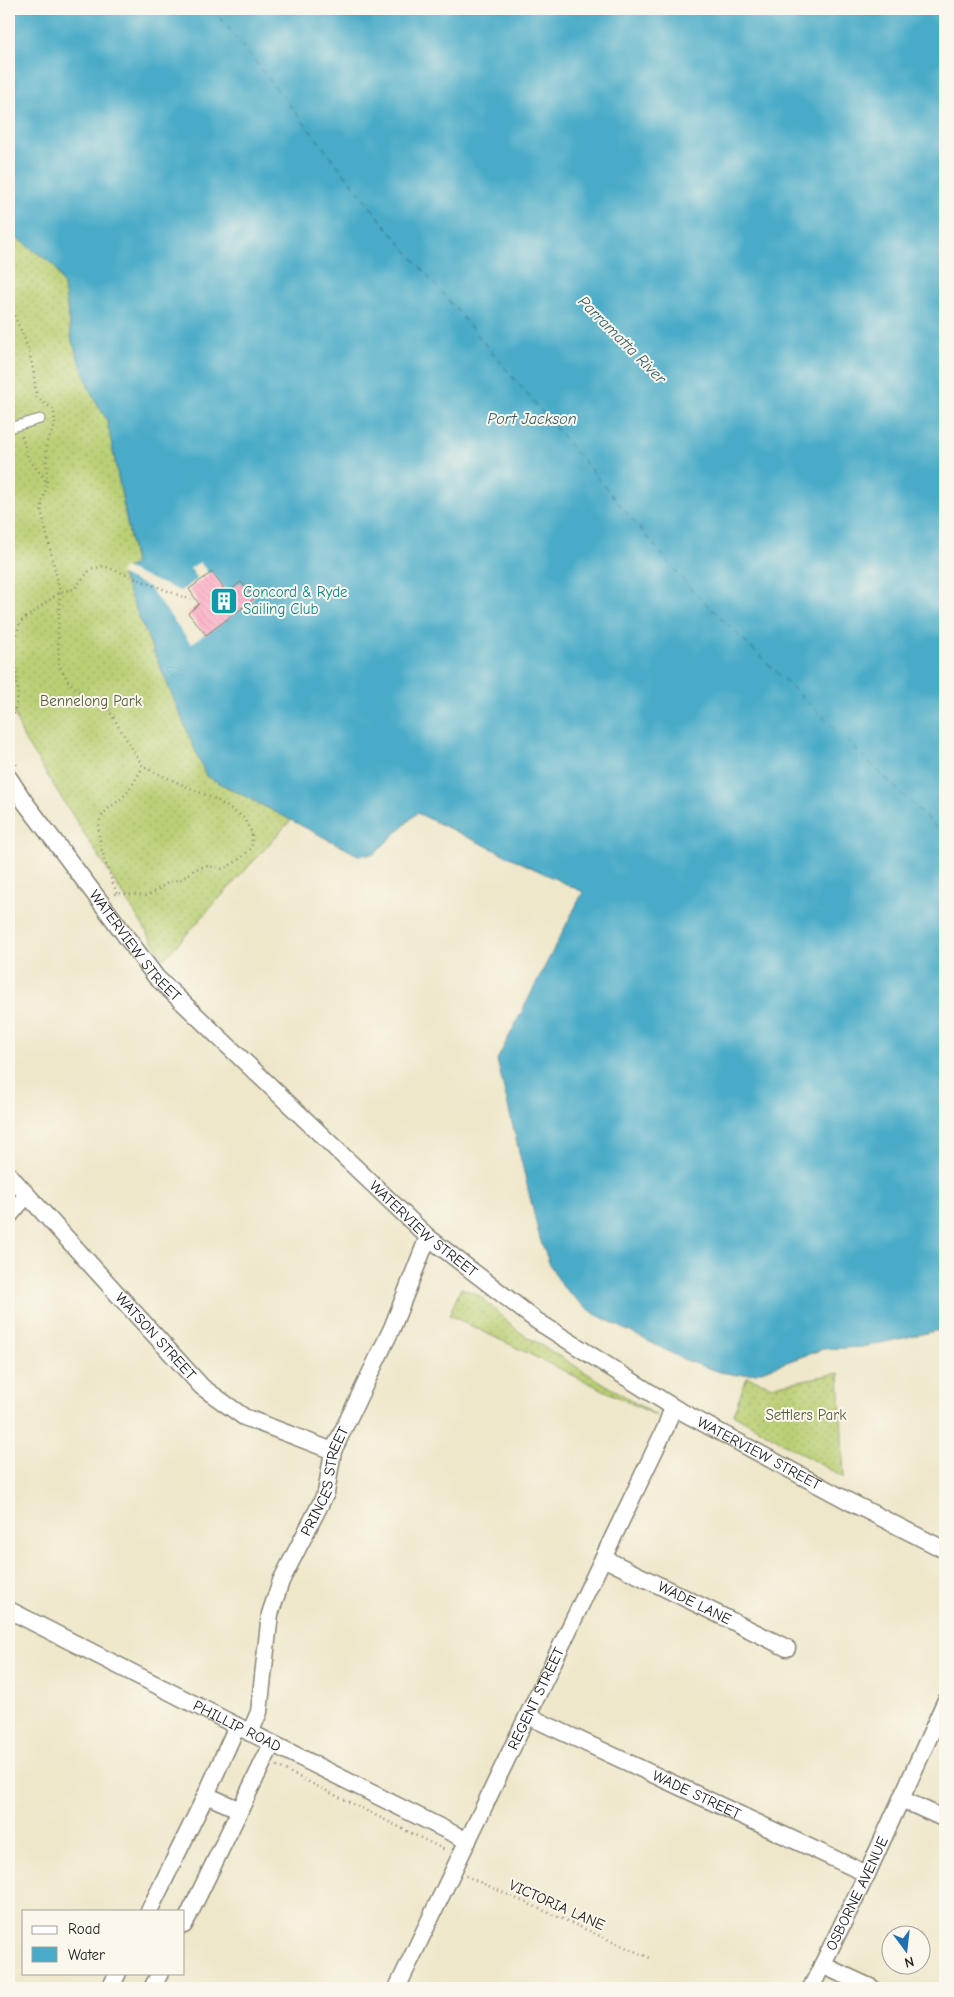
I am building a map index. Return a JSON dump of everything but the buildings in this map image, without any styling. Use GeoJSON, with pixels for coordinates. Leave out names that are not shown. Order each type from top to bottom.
{"type":"FeatureCollection","features":[{"type":"Feature","properties":{"kind":"street","name":"WATERVIEW STREET"},"geometry":{"type":"LineString","coordinates":[[14,775],[24,801],[156,977],[428,1237],[537,1321],[673,1407],[852,1503],[945,1550]]}},
{"type":"Feature","properties":{"kind":"street","name":"WATSON STREET"},"geometry":{"type":"LineString","coordinates":[[9,1175],[26,1196],[202,1387],[244,1417],[333,1451]]}},
{"type":"Feature","properties":{"kind":"street"},"geometry":{"type":"LineString","coordinates":[[9,1216],[26,1196]]}},
{"type":"Feature","properties":{"kind":"street","name":"PRINCES STREET"},"geometry":{"type":"LineString","coordinates":[[149,1910],[206,1795],[243,1729],[259,1712],[270,1614],[281,1581],[326,1493],[333,1451],[392,1328],[428,1237]]}},
{"type":"Feature","properties":{"kind":"street","name":"REGENT STREET"},"geometry":{"type":"LineString","coordinates":[[397,1988],[665,1429],[673,1407]]}},
{"type":"Feature","properties":{"kind":"street","name":"WADE LANE"},"geometry":{"type":"LineString","coordinates":[[603,1558],[787,1648]]}},
{"type":"Feature","properties":{"kind":"street","name":"PHILLIP ROAD"},"geometry":{"type":"LineString","coordinates":[[9,1610],[272,1744],[468,1840]]}},
{"type":"Feature","properties":{"kind":"street","name":"OSBORNE AVENUE"},"geometry":{"type":"LineString","coordinates":[[811,1988],[867,1874],[945,1702]]}},
{"type":"Feature","properties":{"kind":"street","name":"WADE STREET"},"geometry":{"type":"LineString","coordinates":[[528,1716],[867,1874]]}},
{"type":"Feature","properties":{"kind":"street"},"geometry":{"type":"LineString","coordinates":[[185,1923],[272,1744]]}},
{"type":"Feature","properties":{"kind":"street"},"geometry":{"type":"LineString","coordinates":[[206,1795],[240,1810]]}},
{"type":"Feature","properties":{"kind":"street"},"geometry":{"type":"LineString","coordinates":[[902,1799],[945,1819]]}},
{"type":"Feature","properties":{"kind":"street"},"geometry":{"type":"LineString","coordinates":[[822,1965],[872,1988]]}},
{"type":"Feature","properties":{"kind":"street"},"geometry":{"type":"LineString","coordinates":[[110,1988],[117,1974]]}},
{"type":"Feature","properties":{"kind":"street"},"geometry":{"type":"LineString","coordinates":[[152,1988],[159,1974]]}},
{"type":"Feature","properties":{"kind":"lane"},"geometry":{"type":"LineString","coordinates":[[9,428],[40,419]]}},
{"type":"Feature","properties":{"kind":"path"},"geometry":{"type":"LineString","coordinates":[[9,307],[28,344],[35,375],[36,397],[54,410],[55,426],[46,444],[47,482],[41,509],[60,592],[59,665],[68,681],[74,687],[81,693],[107,707],[143,768],[175,780],[217,800],[243,816],[252,833],[252,848],[236,862],[223,869],[208,866],[195,869],[182,879],[169,882],[147,896],[117,893],[102,904]]}},
{"type":"Feature","properties":{"kind":"path"},"geometry":{"type":"LineString","coordinates":[[9,401],[20,424],[28,458],[47,482]]}},
{"type":"Feature","properties":{"kind":"path"},"geometry":{"type":"LineString","coordinates":[[9,716],[14,712],[18,693],[14,644],[20,622],[60,592],[74,589],[92,569],[104,566],[191,600]]}},
{"type":"Feature","properties":{"kind":"path"},"geometry":{"type":"LineString","coordinates":[[9,725],[12,739],[14,775]]}},
{"type":"Feature","properties":{"kind":"path"},"geometry":{"type":"LineString","coordinates":[[9,753],[12,749]]}},
{"type":"Feature","properties":{"kind":"path"},"geometry":{"type":"LineString","coordinates":[[117,893],[105,863],[100,836],[100,819],[108,808],[123,797],[143,768]]}},
{"type":"Feature","properties":{"kind":"path"},"geometry":{"type":"LineString","coordinates":[[275,1766],[451,1853]]}},
{"type":"Feature","properties":{"kind":"path","name":"VICTORIA LANE"},"geometry":{"type":"LineString","coordinates":[[454,1870],[652,1959]]}},
{"type":"Feature","properties":{"kind":"green space","name":"Bennelong Park"},"geometry":{"type":"Polygon","coordinates":[[[9,232],[55,266],[64,286],[72,341],[92,393],[107,420],[135,564],[206,776],[291,820],[164,959],[24,739],[9,700],[9,232]]]}},
{"type":"Feature","properties":{"kind":"green space"},"geometry":{"type":"Polygon","coordinates":[[[461,1288],[479,1295],[518,1331],[657,1416],[449,1315],[461,1288]]]}},
{"type":"Feature","properties":{"kind":"green space","name":"Settlers Park"},"geometry":{"type":"Polygon","coordinates":[[[839,1373],[844,1478],[733,1414],[747,1377],[773,1386],[839,1373]]]}},
{"type":"Feature","properties":{"kind":"water","name":"Port Jackson"},"geometry":{"type":"Polygon","coordinates":[[[9,9],[945,9],[945,1329],[862,1347],[823,1349],[756,1373],[737,1375],[720,1372],[685,1360],[595,1314],[563,1287],[550,1265],[540,1239],[497,1060],[583,892],[417,813],[374,854],[358,855],[206,776],[121,574],[135,563],[107,420],[91,393],[72,341],[64,286],[55,266],[9,232],[9,9]]]}},
{"type":"Feature","properties":{"kind":"pier"},"geometry":{"type":"Polygon","coordinates":[[[200,562],[209,574],[212,572],[227,592],[241,582],[254,599],[191,644],[149,587],[119,574],[124,568],[180,591],[198,579],[190,568],[200,562]]]}},
{"type":"Feature","properties":{"kind":"ferry route"},"geometry":{"type":"LineString","coordinates":[[213,9],[390,231],[690,588],[945,836]]}},
{"type":"Feature","properties":{"kind":"place","name":"Concord & Ryde Sailing Club"},"geometry":{"type":"Point","coordinates":[224,601]}},
{"type":"Feature","properties":{"kind":"water label","name":"Parramatta River"},"geometry":{"type":"Point","coordinates":[622,340]}}]}
